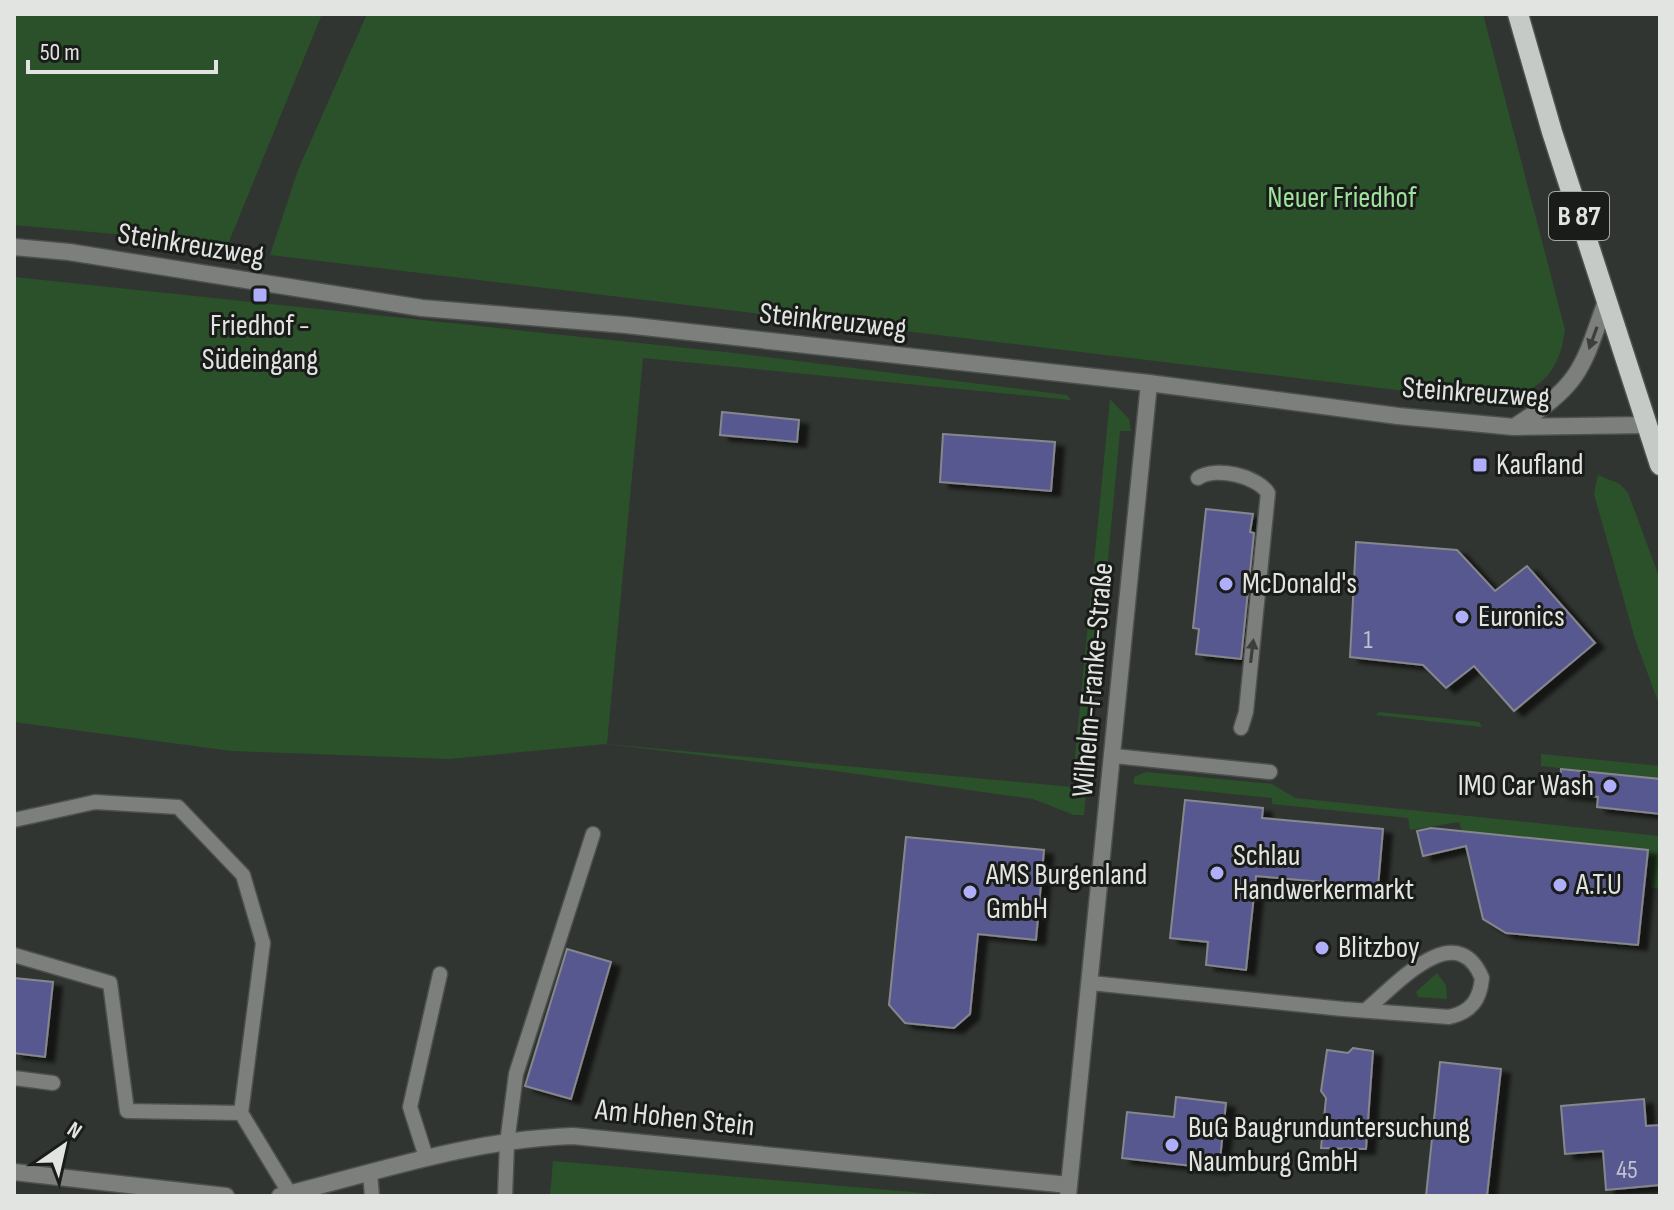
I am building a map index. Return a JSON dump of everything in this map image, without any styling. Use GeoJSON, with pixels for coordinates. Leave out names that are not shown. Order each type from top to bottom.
{"type":"FeatureCollection","features":[{"type":"Feature","properties":{"kind":"main road","name":"B 87"},"geometry":{"type":"LineString","coordinates":[[1518,14],[1660,465]]}},
{"type":"Feature","properties":{"kind":"street","name":"Steinkreuzweg"},"geometry":{"type":"LineString","coordinates":[[14,247],[69,252],[422,308],[626,325],[1149,383],[1398,416],[1514,427],[1648,425]]}},
{"type":"Feature","properties":{"kind":"street"},"geometry":{"type":"LineString","coordinates":[[1514,427],[1569,387],[1584,361],[1606,301]]}},
{"type":"Feature","properties":{"kind":"street","name":"Wilhelm-Franke-Straße"},"geometry":{"type":"LineString","coordinates":[[1068,1190],[1114,756],[1149,383]]}},
{"type":"Feature","properties":{"kind":"street","name":"Am Hohen Stein"},"geometry":{"type":"LineString","coordinates":[[285,1195],[426,1157],[507,1143],[573,1136],[1068,1190]]}},
{"type":"Feature","properties":{"kind":"street"},"geometry":{"type":"LineString","coordinates":[[14,1172],[226,1196]]}},
{"type":"Feature","properties":{"kind":"lane"},"geometry":{"type":"LineString","coordinates":[[1198,478],[1208,473],[1249,477],[1257,480],[1268,493],[1246,712],[1241,728]]}},
{"type":"Feature","properties":{"kind":"lane"},"geometry":{"type":"LineString","coordinates":[[1114,756],[1270,772]]}},
{"type":"Feature","properties":{"kind":"lane"},"geometry":{"type":"LineString","coordinates":[[14,820],[95,802],[178,807],[243,875],[263,943],[241,1113],[285,1195]]}},
{"type":"Feature","properties":{"kind":"lane"},"geometry":{"type":"LineString","coordinates":[[505,1196],[507,1143],[516,1074],[593,834]]}},
{"type":"Feature","properties":{"kind":"lane"},"geometry":{"type":"LineString","coordinates":[[1091,983],[1449,1017],[1474,1005],[1482,978],[1472,961],[1463,955],[1442,953],[1428,958],[1367,1009]]}},
{"type":"Feature","properties":{"kind":"lane"},"geometry":{"type":"LineString","coordinates":[[14,955],[110,983],[127,1111],[241,1113]]}},
{"type":"Feature","properties":{"kind":"lane"},"geometry":{"type":"LineString","coordinates":[[426,1157],[410,1107],[440,974]]}},
{"type":"Feature","properties":{"kind":"lane"},"geometry":{"type":"LineString","coordinates":[[14,1078],[53,1083]]}},
{"type":"Feature","properties":{"kind":"lane"},"geometry":{"type":"LineString","coordinates":[[370,1173],[372,1196]]}},
{"type":"Feature","properties":{"kind":"green space"},"geometry":{"type":"Polygon","coordinates":[[[14,14],[322,14],[228,244],[14,225],[14,14]]]}},
{"type":"Feature","properties":{"kind":"green space","name":"Neuer Friedhof"},"geometry":{"type":"Polygon","coordinates":[[[367,14],[1483,14],[1565,330],[1561,348],[1549,374],[1539,383],[1514,395],[1481,400],[270,255],[298,170],[367,14]]]}},
{"type":"Feature","properties":{"kind":"green space"},"geometry":{"type":"Polygon","coordinates":[[[14,277],[734,353],[1067,395],[1071,400],[643,358],[607,744],[1072,787],[1110,399],[1129,419],[1131,431],[1120,431],[1084,815],[1074,815],[1033,799],[835,771],[606,744],[449,759],[232,751],[14,722],[14,277]]]}},
{"type":"Feature","properties":{"kind":"green space"},"geometry":{"type":"Polygon","coordinates":[[[1598,475],[1620,484],[1628,493],[1660,579],[1660,707],[1635,639],[1594,494],[1598,475]]]}},
{"type":"Feature","properties":{"kind":"green space"},"geometry":{"type":"Polygon","coordinates":[[[1379,712],[1479,722],[1482,727],[1376,715],[1379,712]]]}},
{"type":"Feature","properties":{"kind":"green space"},"geometry":{"type":"Polygon","coordinates":[[[1541,754],[1660,766],[1660,779],[1541,766],[1541,754]]]}},
{"type":"Feature","properties":{"kind":"green space"},"geometry":{"type":"Polygon","coordinates":[[[1146,772],[1272,784],[1295,798],[1660,836],[1660,887],[1651,889],[1648,851],[1462,831],[1459,822],[1410,830],[1408,818],[1272,804],[1272,798],[1134,784],[1134,777],[1146,772]]]}},
{"type":"Feature","properties":{"kind":"green space"},"geometry":{"type":"Polygon","coordinates":[[[1437,973],[1446,985],[1447,999],[1418,997],[1416,992],[1437,973]]]}},
{"type":"Feature","properties":{"kind":"green space"},"geometry":{"type":"Polygon","coordinates":[[[553,1161],[935,1194],[550,1196],[553,1161]]]}},
{"type":"Feature","properties":{"kind":"building"},"geometry":{"type":"Polygon","coordinates":[[[722,412],[799,420],[797,442],[720,435],[722,412]]]}},
{"type":"Feature","properties":{"kind":"building"},"geometry":{"type":"Polygon","coordinates":[[[943,434],[1055,442],[1051,491],[940,482],[943,434]]]}},
{"type":"Feature","properties":{"kind":"building","name":"McDonald's"},"geometry":{"type":"Polygon","coordinates":[[[1206,509],[1253,514],[1250,532],[1254,533],[1241,659],[1196,654],[1199,629],[1193,628],[1206,509]]]}},
{"type":"Feature","properties":{"kind":"building","name":"Euronics"},"geometry":{"type":"Polygon","coordinates":[[[1356,542],[1457,550],[1495,591],[1527,566],[1595,643],[1514,711],[1474,666],[1446,688],[1423,665],[1350,657],[1356,542]]]}},
{"type":"Feature","properties":{"kind":"building","name":"IMO Car Wash"},"geometry":{"type":"Polygon","coordinates":[[[1561,769],[1660,779],[1660,814],[1597,807],[1598,797],[1559,793],[1561,769]]]}},
{"type":"Feature","properties":{"kind":"building","name":"Schlau Handwerkermarkt"},"geometry":{"type":"Polygon","coordinates":[[[1185,800],[1263,808],[1262,818],[1383,829],[1378,887],[1256,876],[1246,970],[1206,965],[1208,942],[1170,938],[1185,800]]]}},
{"type":"Feature","properties":{"kind":"building","name":"A.T.U"},"geometry":{"type":"Polygon","coordinates":[[[1431,828],[1648,850],[1638,945],[1506,933],[1483,919],[1466,846],[1423,856],[1417,831],[1431,828]]]}},
{"type":"Feature","properties":{"kind":"building","name":"AMS Burgenland GmbH"},"geometry":{"type":"Polygon","coordinates":[[[906,837],[1044,850],[1036,940],[978,934],[970,1014],[954,1028],[905,1023],[889,1005],[906,837]]]}},
{"type":"Feature","properties":{"kind":"building"},"geometry":{"type":"Polygon","coordinates":[[[567,949],[611,962],[571,1099],[525,1086],[567,949]]]}},
{"type":"Feature","properties":{"kind":"building"},"geometry":{"type":"Polygon","coordinates":[[[14,978],[53,982],[45,1057],[14,1053],[14,978]]]}},
{"type":"Feature","properties":{"kind":"building"},"geometry":{"type":"Polygon","coordinates":[[[1353,1048],[1373,1051],[1366,1149],[1321,1148],[1326,1098],[1321,1091],[1327,1050],[1348,1053],[1353,1048]]]}},
{"type":"Feature","properties":{"kind":"building"},"geometry":{"type":"Polygon","coordinates":[[[1440,1062],[1501,1069],[1487,1196],[1426,1196],[1440,1062]]]}},
{"type":"Feature","properties":{"kind":"building","name":"BuG Baugrunduntersuchung Naumburg GmbH"},"geometry":{"type":"Polygon","coordinates":[[[1176,1097],[1226,1103],[1219,1169],[1122,1158],[1127,1112],[1174,1117],[1176,1097]]]}},
{"type":"Feature","properties":{"kind":"building"},"geometry":{"type":"Polygon","coordinates":[[[1644,1099],[1646,1126],[1660,1125],[1660,1185],[1606,1190],[1603,1151],[1565,1154],[1561,1106],[1644,1099]]]}},
{"type":"Feature","properties":{"kind":"place","name":"Friedhof - Südeingang"},"geometry":{"type":"Point","coordinates":[260,295]}},
{"type":"Feature","properties":{"kind":"place","name":"Kaufland"},"geometry":{"type":"Point","coordinates":[1480,465]}},
{"type":"Feature","properties":{"kind":"place","name":"McDonald's"},"geometry":{"type":"Point","coordinates":[1226,584]}},
{"type":"Feature","properties":{"kind":"place","name":"Euronics"},"geometry":{"type":"Point","coordinates":[1462,617]}},
{"type":"Feature","properties":{"kind":"place","name":"IMO Car Wash"},"geometry":{"type":"Point","coordinates":[1610,786]}},
{"type":"Feature","properties":{"kind":"place","name":"Schlau Handwerkermarkt"},"geometry":{"type":"Point","coordinates":[1217,873]}},
{"type":"Feature","properties":{"kind":"place","name":"A.T.U"},"geometry":{"type":"Point","coordinates":[1560,885]}},
{"type":"Feature","properties":{"kind":"place","name":"AMS Burgenland GmbH"},"geometry":{"type":"Point","coordinates":[970,892]}},
{"type":"Feature","properties":{"kind":"place","name":"Blitzboy"},"geometry":{"type":"Point","coordinates":[1322,948]}},
{"type":"Feature","properties":{"kind":"place","name":"BuG Baugrunduntersuchung Naumburg GmbH"},"geometry":{"type":"Point","coordinates":[1172,1145]}}]}
